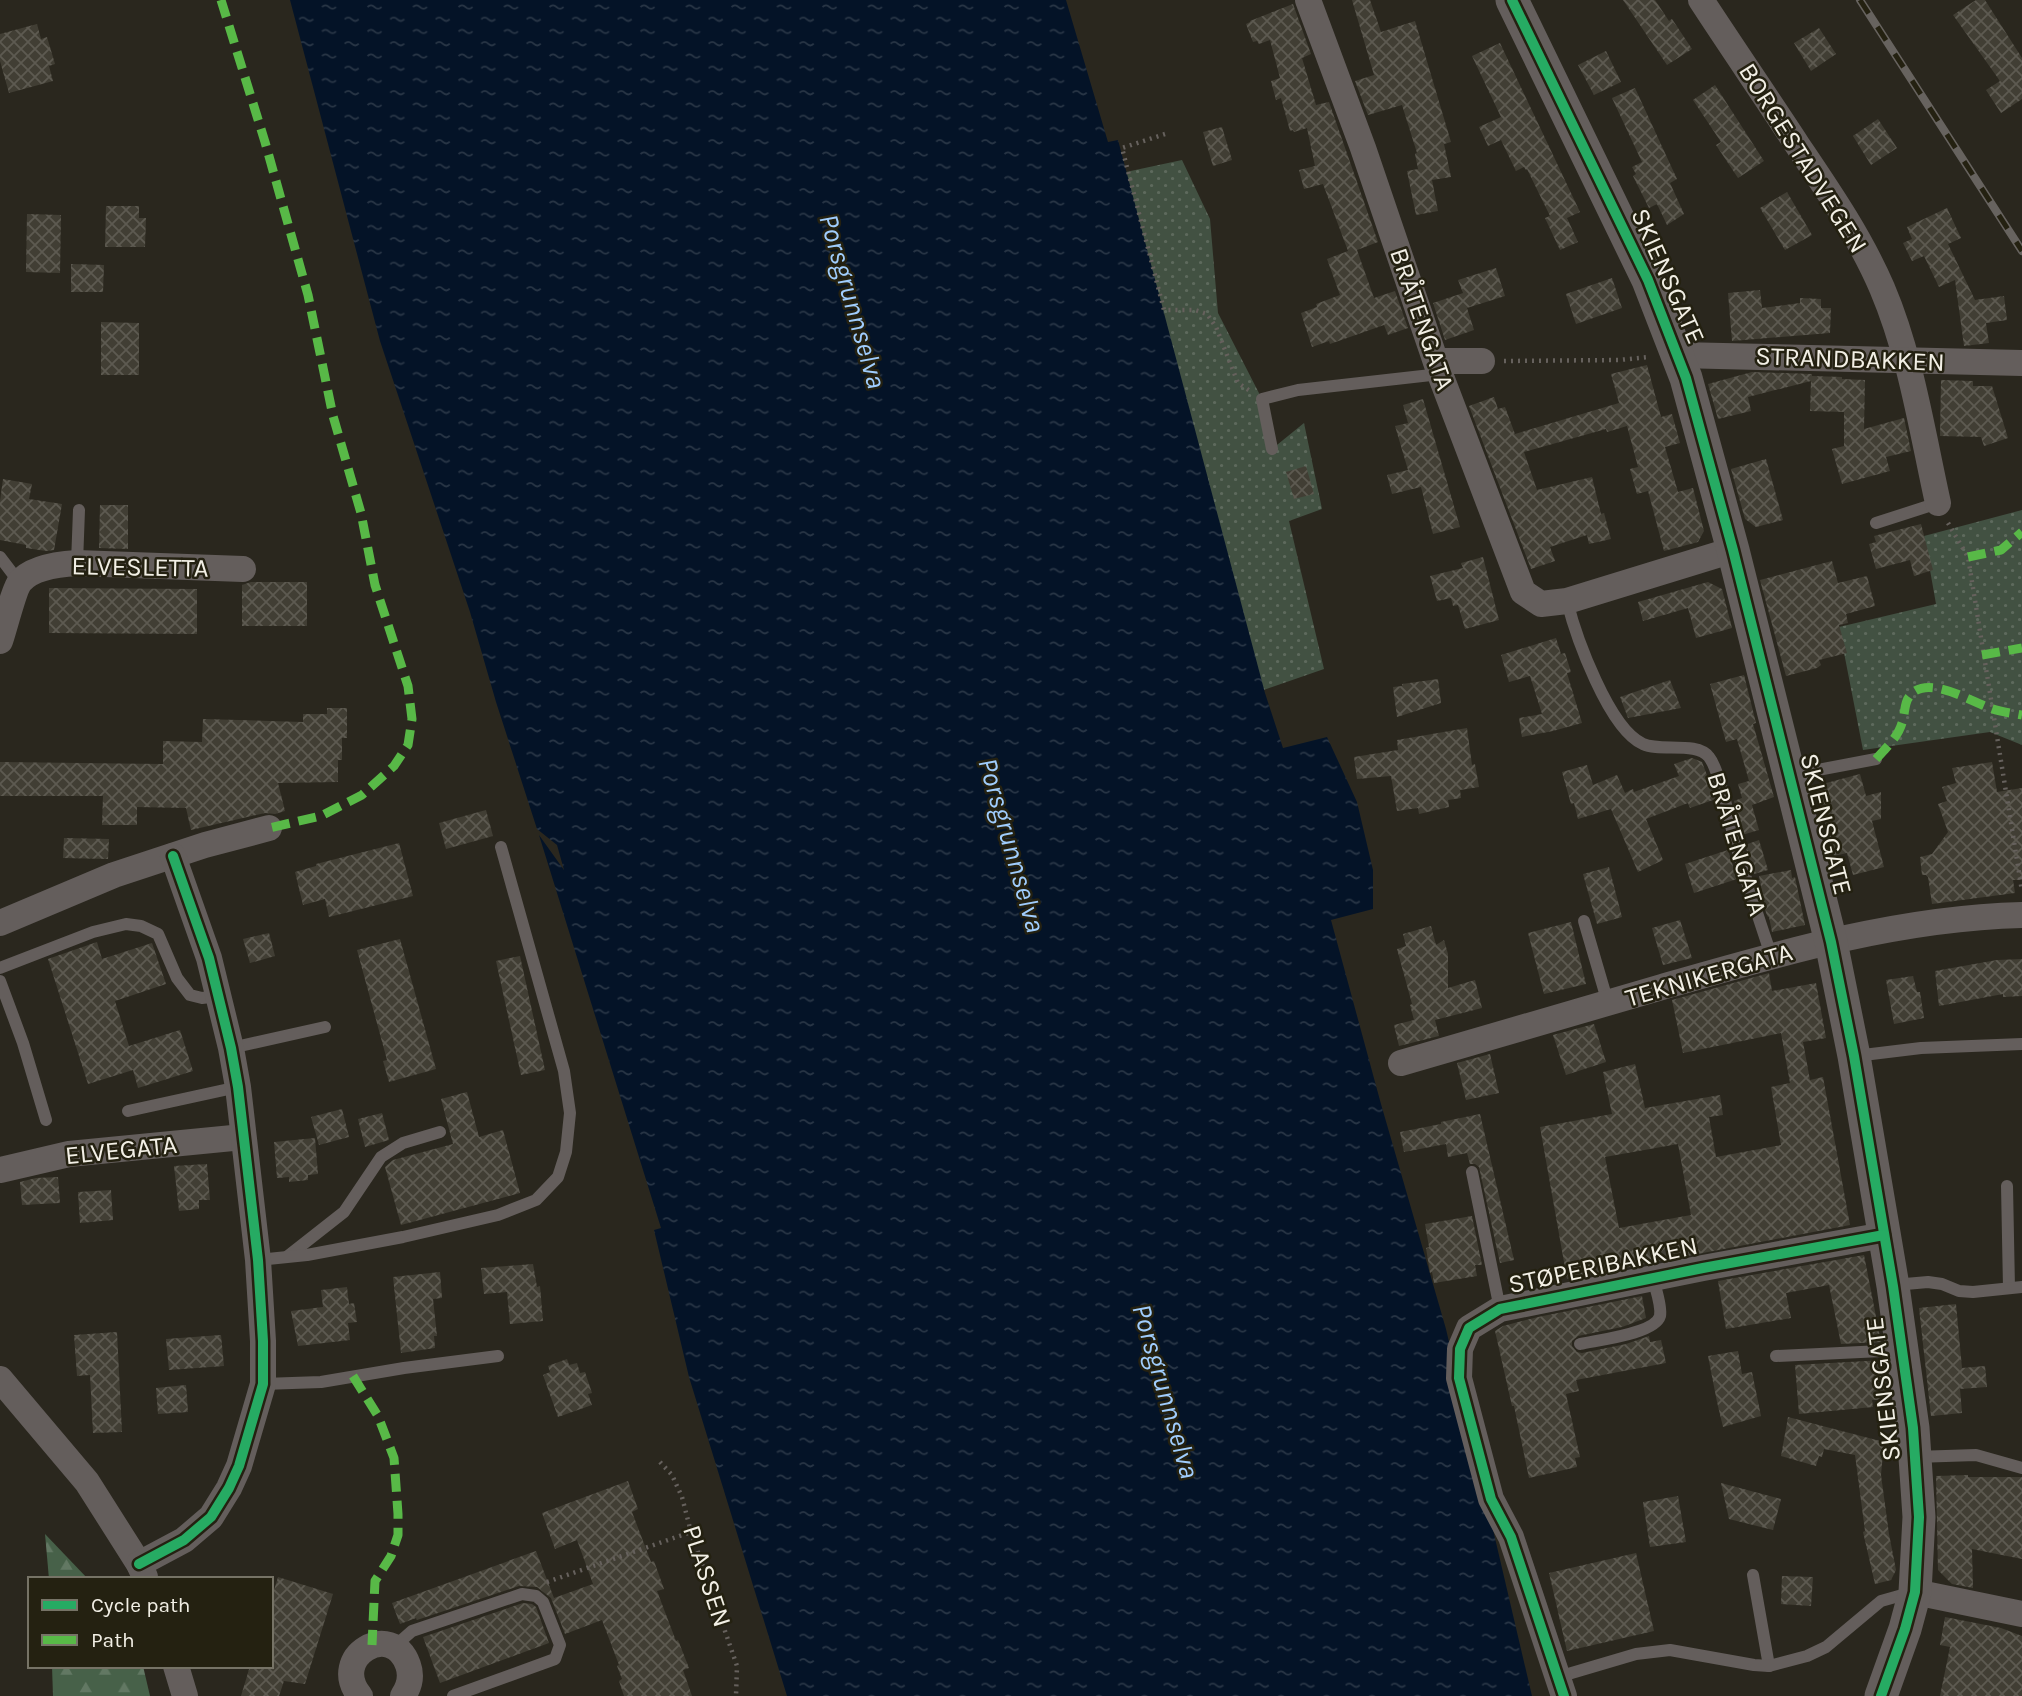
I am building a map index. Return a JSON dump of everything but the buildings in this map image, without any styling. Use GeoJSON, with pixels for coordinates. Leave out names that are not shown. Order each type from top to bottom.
{"type":"FeatureCollection","features":[{"type":"Feature","properties":{"kind":"street","name":"BRÅTENGATA"},"geometry":{"type":"LineString","coordinates":[[1308,0],[1363,148],[1438,368],[1523,592],[1541,604],[1567,601],[1733,550]]}},
{"type":"Feature","properties":{"kind":"street","name":"SKIENSGATE"},"geometry":{"type":"LineString","coordinates":[[1512,0],[1648,280],[1686,378],[1733,550],[1831,942],[1854,1056],[1893,1286],[1913,1428],[1919,1517],[1915,1592],[1881,1696]]}},
{"type":"Feature","properties":{"kind":"street","name":"BORGESTADVEGEN"},"geometry":{"type":"LineString","coordinates":[[1701,0],[1836,201],[1863,248],[1897,327],[1938,503]]}},
{"type":"Feature","properties":{"kind":"street","name":"STRANDBAKKEN"},"geometry":{"type":"LineString","coordinates":[[1678,355],[2022,363]]}},
{"type":"Feature","properties":{"kind":"street"},"geometry":{"type":"LineString","coordinates":[[1438,368],[1482,361]]}},
{"type":"Feature","properties":{"kind":"street","name":"ELVESLETTA"},"geometry":{"type":"LineString","coordinates":[[19,582],[42,569],[77,563],[243,569]]}},
{"type":"Feature","properties":{"kind":"street"},"geometry":{"type":"LineString","coordinates":[[0,641],[19,582]]}},
{"type":"Feature","properties":{"kind":"street"},"geometry":{"type":"LineString","coordinates":[[0,923],[114,875],[269,828]]}},
{"type":"Feature","properties":{"kind":"street"},"geometry":{"type":"LineString","coordinates":[[0,1379],[87,1482],[142,1571],[211,1517],[239,1466],[263,1384],[258,1260],[231,1048],[209,958],[173,856]]}},
{"type":"Feature","properties":{"kind":"street","name":"TEKNIKERGATA"},"geometry":{"type":"LineString","coordinates":[[1401,1063],[1771,955],[1893,927],[2022,915]]}},
{"type":"Feature","properties":{"kind":"street","name":"ELVEGATA"},"geometry":{"type":"LineString","coordinates":[[0,1170],[69,1154],[243,1137]]}},
{"type":"Feature","properties":{"kind":"street","name":"STØPERIBAKKEN"},"geometry":{"type":"LineString","coordinates":[[1561,1686],[1511,1537],[1491,1499],[1459,1378],[1460,1349],[1469,1328],[1500,1309],[1884,1235]]}},
{"type":"Feature","properties":{"kind":"street"},"geometry":{"type":"LineString","coordinates":[[1915,1592],[2022,1614]]}},
{"type":"Feature","properties":{"kind":"street"},"geometry":{"type":"LineString","coordinates":[[360,1696],[353,1684],[353,1663],[359,1653],[372,1645],[383,1643],[395,1646],[405,1656],[410,1671],[408,1688],[402,1696]]}},
{"type":"Feature","properties":{"kind":"street"},"geometry":{"type":"LineString","coordinates":[[177,1668],[185,1696]]}},
{"type":"Feature","properties":{"kind":"lane"},"geometry":{"type":"LineString","coordinates":[[1272,449],[1262,399],[1298,390],[1438,368]]}},
{"type":"Feature","properties":{"kind":"lane"},"geometry":{"type":"LineString","coordinates":[[1876,523],[1938,503]]}},
{"type":"Feature","properties":{"kind":"lane"},"geometry":{"type":"LineString","coordinates":[[77,563],[79,510]]}},
{"type":"Feature","properties":{"kind":"lane"},"geometry":{"type":"LineString","coordinates":[[0,557],[19,582]]}},
{"type":"Feature","properties":{"kind":"lane","name":"BRÅTENGATA"},"geometry":{"type":"LineString","coordinates":[[1567,601],[1574,628],[1608,706],[1633,738],[1646,746],[1695,749],[1708,755],[1715,769],[1740,860],[1771,955]]}},
{"type":"Feature","properties":{"kind":"lane"},"geometry":{"type":"LineString","coordinates":[[1790,775],[1876,759]]}},
{"type":"Feature","properties":{"kind":"lane"},"geometry":{"type":"LineString","coordinates":[[258,1260],[307,1255],[403,1237],[498,1215],[536,1200],[558,1177],[566,1152],[570,1113],[564,1071],[501,847]]}},
{"type":"Feature","properties":{"kind":"lane"},"geometry":{"type":"LineString","coordinates":[[1584,921],[1608,1003]]}},
{"type":"Feature","properties":{"kind":"lane"},"geometry":{"type":"LineString","coordinates":[[0,968],[93,932],[126,924],[141,926],[158,934],[177,978],[190,995],[202,998],[218,996]]}},
{"type":"Feature","properties":{"kind":"lane"},"geometry":{"type":"LineString","coordinates":[[0,981],[23,1043],[46,1120]]}},
{"type":"Feature","properties":{"kind":"lane"},"geometry":{"type":"LineString","coordinates":[[231,1048],[325,1027]]}},
{"type":"Feature","properties":{"kind":"lane"},"geometry":{"type":"LineString","coordinates":[[1854,1056],[1921,1048],[2022,1044]]}},
{"type":"Feature","properties":{"kind":"lane"},"geometry":{"type":"LineString","coordinates":[[128,1111],[238,1087]]}},
{"type":"Feature","properties":{"kind":"lane"},"geometry":{"type":"LineString","coordinates":[[287,1257],[344,1212],[381,1157],[403,1143],[440,1132]]}},
{"type":"Feature","properties":{"kind":"lane"},"geometry":{"type":"LineString","coordinates":[[1472,1172],[1500,1309]]}},
{"type":"Feature","properties":{"kind":"lane"},"geometry":{"type":"LineString","coordinates":[[1893,1286],[1942,1283],[1959,1291],[1973,1292],[2015,1288],[2007,1186]]}},
{"type":"Feature","properties":{"kind":"lane"},"geometry":{"type":"LineString","coordinates":[[1580,1344],[1645,1330],[1655,1324],[1660,1316],[1660,1309],[1653,1278]]}},
{"type":"Feature","properties":{"kind":"lane"},"geometry":{"type":"LineString","coordinates":[[1776,1356],[1902,1350]]}},
{"type":"Feature","properties":{"kind":"lane"},"geometry":{"type":"LineString","coordinates":[[263,1384],[321,1382],[498,1356]]}},
{"type":"Feature","properties":{"kind":"lane"},"geometry":{"type":"LineString","coordinates":[[1915,1457],[1976,1455],[2022,1468]]}},
{"type":"Feature","properties":{"kind":"lane"},"geometry":{"type":"LineString","coordinates":[[1753,1575],[1769,1666]]}},
{"type":"Feature","properties":{"kind":"lane"},"geometry":{"type":"LineString","coordinates":[[1561,1686],[1636,1654],[1670,1650],[1769,1666],[1807,1656],[1826,1647],[1881,1601],[1915,1592]]}},
{"type":"Feature","properties":{"kind":"lane"},"geometry":{"type":"LineString","coordinates":[[395,1646],[412,1631],[522,1594],[536,1596],[543,1602],[560,1645],[555,1659],[453,1696]]}},
{"type":"Feature","properties":{"kind":"path"},"geometry":{"type":"LineString","coordinates":[[1165,134],[1122,148],[1164,310],[1195,310],[1207,314],[1216,327],[1238,383],[1262,399]]}},
{"type":"Feature","properties":{"kind":"path"},"geometry":{"type":"LineString","coordinates":[[1482,361],[1619,360],[1678,355]]}},
{"type":"Feature","properties":{"kind":"path"},"geometry":{"type":"LineString","coordinates":[[1938,503],[1968,557],[2022,891]]}},
{"type":"Feature","properties":{"kind":"path"},"geometry":{"type":"LineString","coordinates":[[536,1596],[544,1583],[691,1532]]}},
{"type":"Feature","properties":{"kind":"green space"},"geometry":{"type":"Polygon","coordinates":[[[1182,160],[1210,219],[1218,313],[1262,399],[1272,449],[1304,423],[1322,509],[1289,521],[1324,669],[1258,692],[1112,175],[1182,160]]]}},
{"type":"Feature","properties":{"kind":"green space"},"geometry":{"type":"Polygon","coordinates":[[[2022,510],[2022,745],[1990,732],[1863,750],[1839,627],[1936,604],[1924,536],[2022,510]]]}},
{"type":"Feature","properties":{"kind":"green space"},"geometry":{"type":"Polygon","coordinates":[[[45,1534],[86,1577],[49,1577],[45,1534]]]}},
{"type":"Feature","properties":{"kind":"green space"},"geometry":{"type":"Polygon","coordinates":[[[52,1668],[143,1668],[150,1696],[53,1696],[52,1668]]]}},
{"type":"Feature","properties":{"kind":"water","name":"Porsgrunnselva"},"geometry":{"type":"Polygon","coordinates":[[[290,0],[1066,0],[1108,142],[1118,140],[1265,693],[1283,748],[1327,737],[1357,802],[1373,870],[1373,909],[1331,920],[1446,1329],[1532,1696],[787,1696],[689,1377],[654,1230],[661,1228],[539,835],[564,870],[557,845],[537,829],[470,612],[380,341],[290,0]]]}},
{"type":"Feature","properties":{"kind":"railway"},"geometry":{"type":"LineString","coordinates":[[1860,0],[2022,251]]}},
{"type":"Feature","properties":{"kind":"marked path"},"geometry":{"type":"LineString","coordinates":[[221,0],[308,295],[333,416],[361,513],[375,585],[408,686],[412,719],[408,745],[394,766],[362,795],[321,816],[269,828]]}},
{"type":"Feature","properties":{"kind":"marked path"},"geometry":{"type":"LineString","coordinates":[[1968,557],[2001,550],[2022,532]]}},
{"type":"Feature","properties":{"kind":"marked path"},"geometry":{"type":"LineString","coordinates":[[1982,655],[2022,648]]}},
{"type":"Feature","properties":{"kind":"marked path"},"geometry":{"type":"LineString","coordinates":[[1876,759],[1898,733],[1907,700],[1916,690],[1936,688],[1994,709],[2022,715]]}},
{"type":"Feature","properties":{"kind":"marked path"},"geometry":{"type":"LineString","coordinates":[[353,1376],[378,1416],[394,1458],[398,1514],[398,1535],[391,1556],[375,1581],[372,1645]]}},
{"type":"Feature","properties":{"kind":"cycle path"},"geometry":{"type":"LineString","coordinates":[[1512,0],[1648,280],[1686,378],[1733,550],[1831,942],[1854,1056],[1893,1286],[1913,1428],[1919,1517],[1915,1592],[1881,1696]]}},
{"type":"Feature","properties":{"kind":"cycle path"},"geometry":{"type":"LineString","coordinates":[[139,1564],[184,1540],[211,1517],[239,1466],[263,1384],[258,1260],[238,1087],[209,958],[173,856]]}},
{"type":"Feature","properties":{"kind":"cycle path"},"geometry":{"type":"LineString","coordinates":[[1564,1696],[1511,1537],[1491,1499],[1459,1378],[1460,1349],[1469,1328],[1500,1309],[1884,1235]]}}]}
